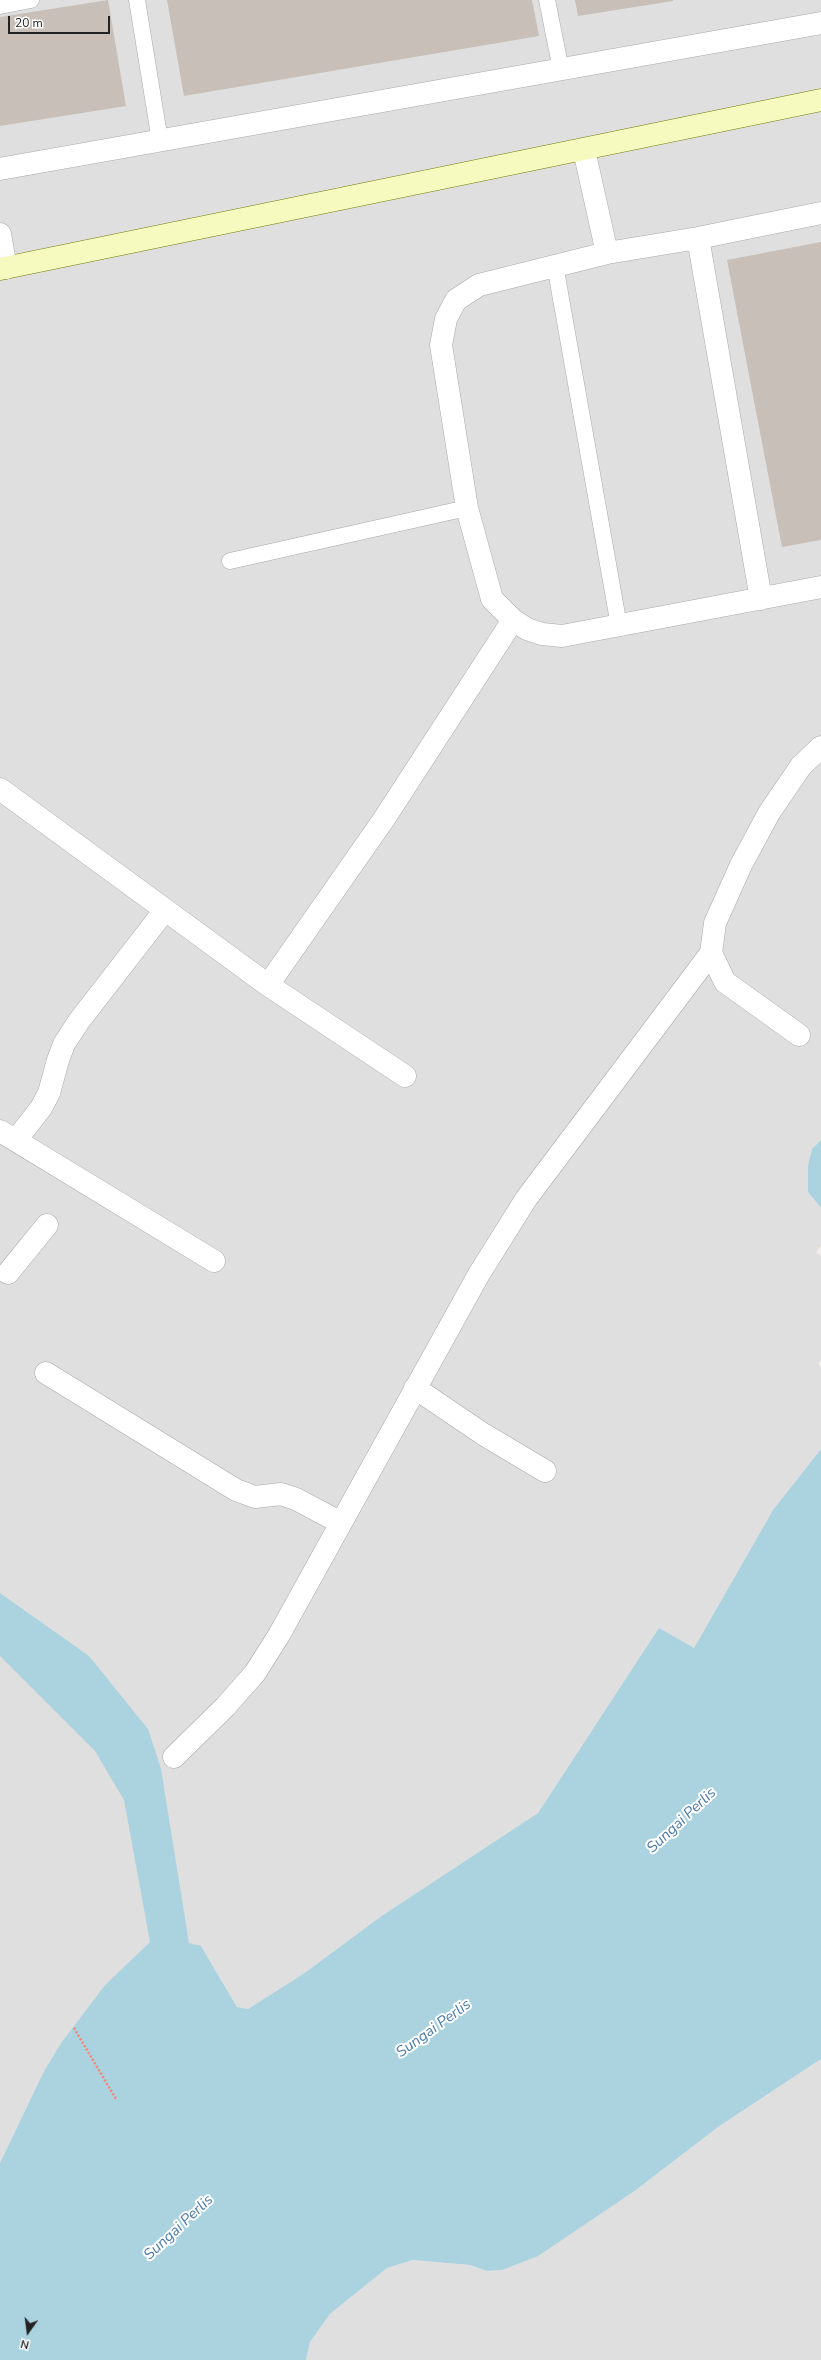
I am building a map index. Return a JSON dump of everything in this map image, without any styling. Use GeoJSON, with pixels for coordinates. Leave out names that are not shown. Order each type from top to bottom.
{"type":"FeatureCollection","features":[{"type":"Feature","properties":{"kind":"main road"},"geometry":{"type":"LineString","coordinates":[[3,268],[584,150],[821,100]]}},
{"type":"Feature","properties":{"kind":"street"},"geometry":{"type":"LineString","coordinates":[[0,170],[821,23]]}},
{"type":"Feature","properties":{"kind":"street"},"geometry":{"type":"LineString","coordinates":[[584,150],[607,253]]}},
{"type":"Feature","properties":{"kind":"street"},"geometry":{"type":"LineString","coordinates":[[821,214],[698,238],[607,253],[479,285],[456,300],[446,319],[441,346],[467,508],[492,599],[513,620],[527,629],[542,634],[562,636],[821,587]]}},
{"type":"Feature","properties":{"kind":"street"},"geometry":{"type":"LineString","coordinates":[[0,234],[3,268]]}},
{"type":"Feature","properties":{"kind":"street"},"geometry":{"type":"LineString","coordinates":[[698,238],[761,599]]}},
{"type":"Feature","properties":{"kind":"street"},"geometry":{"type":"LineString","coordinates":[[268,985],[384,819],[513,620]]}},
{"type":"Feature","properties":{"kind":"street"},"geometry":{"type":"LineString","coordinates":[[174,1757],[225,1707],[255,1673],[341,1523],[479,1274],[526,1199],[711,953],[715,924],[740,865],[768,813],[797,772],[821,747]]}},
{"type":"Feature","properties":{"kind":"street"},"geometry":{"type":"LineString","coordinates":[[0,789],[268,985],[405,1076]]}},
{"type":"Feature","properties":{"kind":"street"},"geometry":{"type":"LineString","coordinates":[[165,910],[79,1021],[62,1049],[46,1098],[6,1139],[214,1261]]}},
{"type":"Feature","properties":{"kind":"street"},"geometry":{"type":"LineString","coordinates":[[711,953],[725,982],[799,1035]]}},
{"type":"Feature","properties":{"kind":"street"},"geometry":{"type":"LineString","coordinates":[[3,1276],[47,1225]]}},
{"type":"Feature","properties":{"kind":"street"},"geometry":{"type":"LineString","coordinates":[[46,1373],[236,1490],[255,1497],[281,1494],[296,1499],[341,1523]]}},
{"type":"Feature","properties":{"kind":"street"},"geometry":{"type":"LineString","coordinates":[[415,1388],[483,1434],[545,1471]]}},
{"type":"Feature","properties":{"kind":"lane"},"geometry":{"type":"LineString","coordinates":[[0,6],[31,0]]}},
{"type":"Feature","properties":{"kind":"lane"},"geometry":{"type":"LineString","coordinates":[[137,0],[160,141]]}},
{"type":"Feature","properties":{"kind":"lane"},"geometry":{"type":"LineString","coordinates":[[547,0],[561,70]]}},
{"type":"Feature","properties":{"kind":"lane"},"geometry":{"type":"LineString","coordinates":[[555,265],[619,626]]}},
{"type":"Feature","properties":{"kind":"lane"},"geometry":{"type":"LineString","coordinates":[[230,561],[467,508]]}},
{"type":"Feature","properties":{"kind":"path"},"geometry":{"type":"LineString","coordinates":[[74,2028],[116,2099]]}},
{"type":"Feature","properties":{"kind":"shaded area"},"geometry":{"type":"Polygon","coordinates":[[[0,0],[821,0],[821,1140],[812,1149],[808,1192],[821,1208],[821,1246],[816,1252],[821,1256],[821,1360],[818,1364],[821,1367],[821,1449],[773,1510],[694,1648],[659,1629],[538,1813],[383,1915],[303,1974],[248,2009],[237,2007],[201,1946],[150,1942],[105,1985],[61,2043],[43,2073],[0,2163],[0,0]]]}},
{"type":"Feature","properties":{"kind":"shaded area"},"geometry":{"type":"Polygon","coordinates":[[[821,2059],[821,2360],[306,2360],[310,2342],[330,2314],[387,2268],[413,2260],[470,2265],[487,2271],[502,2270],[636,2190],[718,2127],[821,2059]]]}},
{"type":"Feature","properties":{"kind":"water"},"geometry":{"type":"Polygon","coordinates":[[[821,1140],[821,1208],[808,1192],[808,1166],[812,1149],[821,1140]]]}},
{"type":"Feature","properties":{"kind":"water","name":"Sungai Perlis"},"geometry":{"type":"Polygon","coordinates":[[[821,1449],[821,2059],[718,2127],[636,2190],[538,2256],[502,2270],[487,2271],[470,2265],[413,2260],[387,2268],[330,2314],[310,2342],[306,2360],[0,2360],[0,2163],[43,2073],[61,2043],[105,1985],[150,1942],[124,1800],[95,1751],[0,1656],[0,1593],[89,1656],[148,1729],[161,1769],[189,1943],[201,1946],[237,2007],[248,2009],[303,1974],[383,1915],[538,1813],[659,1628],[694,1648],[773,1510],[821,1449]]]}},
{"type":"Feature","properties":{"kind":"building"},"geometry":{"type":"Polygon","coordinates":[[[108,0],[126,106],[0,126],[0,17],[108,0]]]}},
{"type":"Feature","properties":{"kind":"building"},"geometry":{"type":"Polygon","coordinates":[[[167,0],[532,0],[539,36],[184,96],[167,0]]]}},
{"type":"Feature","properties":{"kind":"building"},"geometry":{"type":"Polygon","coordinates":[[[575,0],[673,0],[673,1],[578,16],[575,0]]]}},
{"type":"Feature","properties":{"kind":"building"},"geometry":{"type":"Polygon","coordinates":[[[821,242],[821,540],[782,547],[727,260],[821,242]]]}}]}
